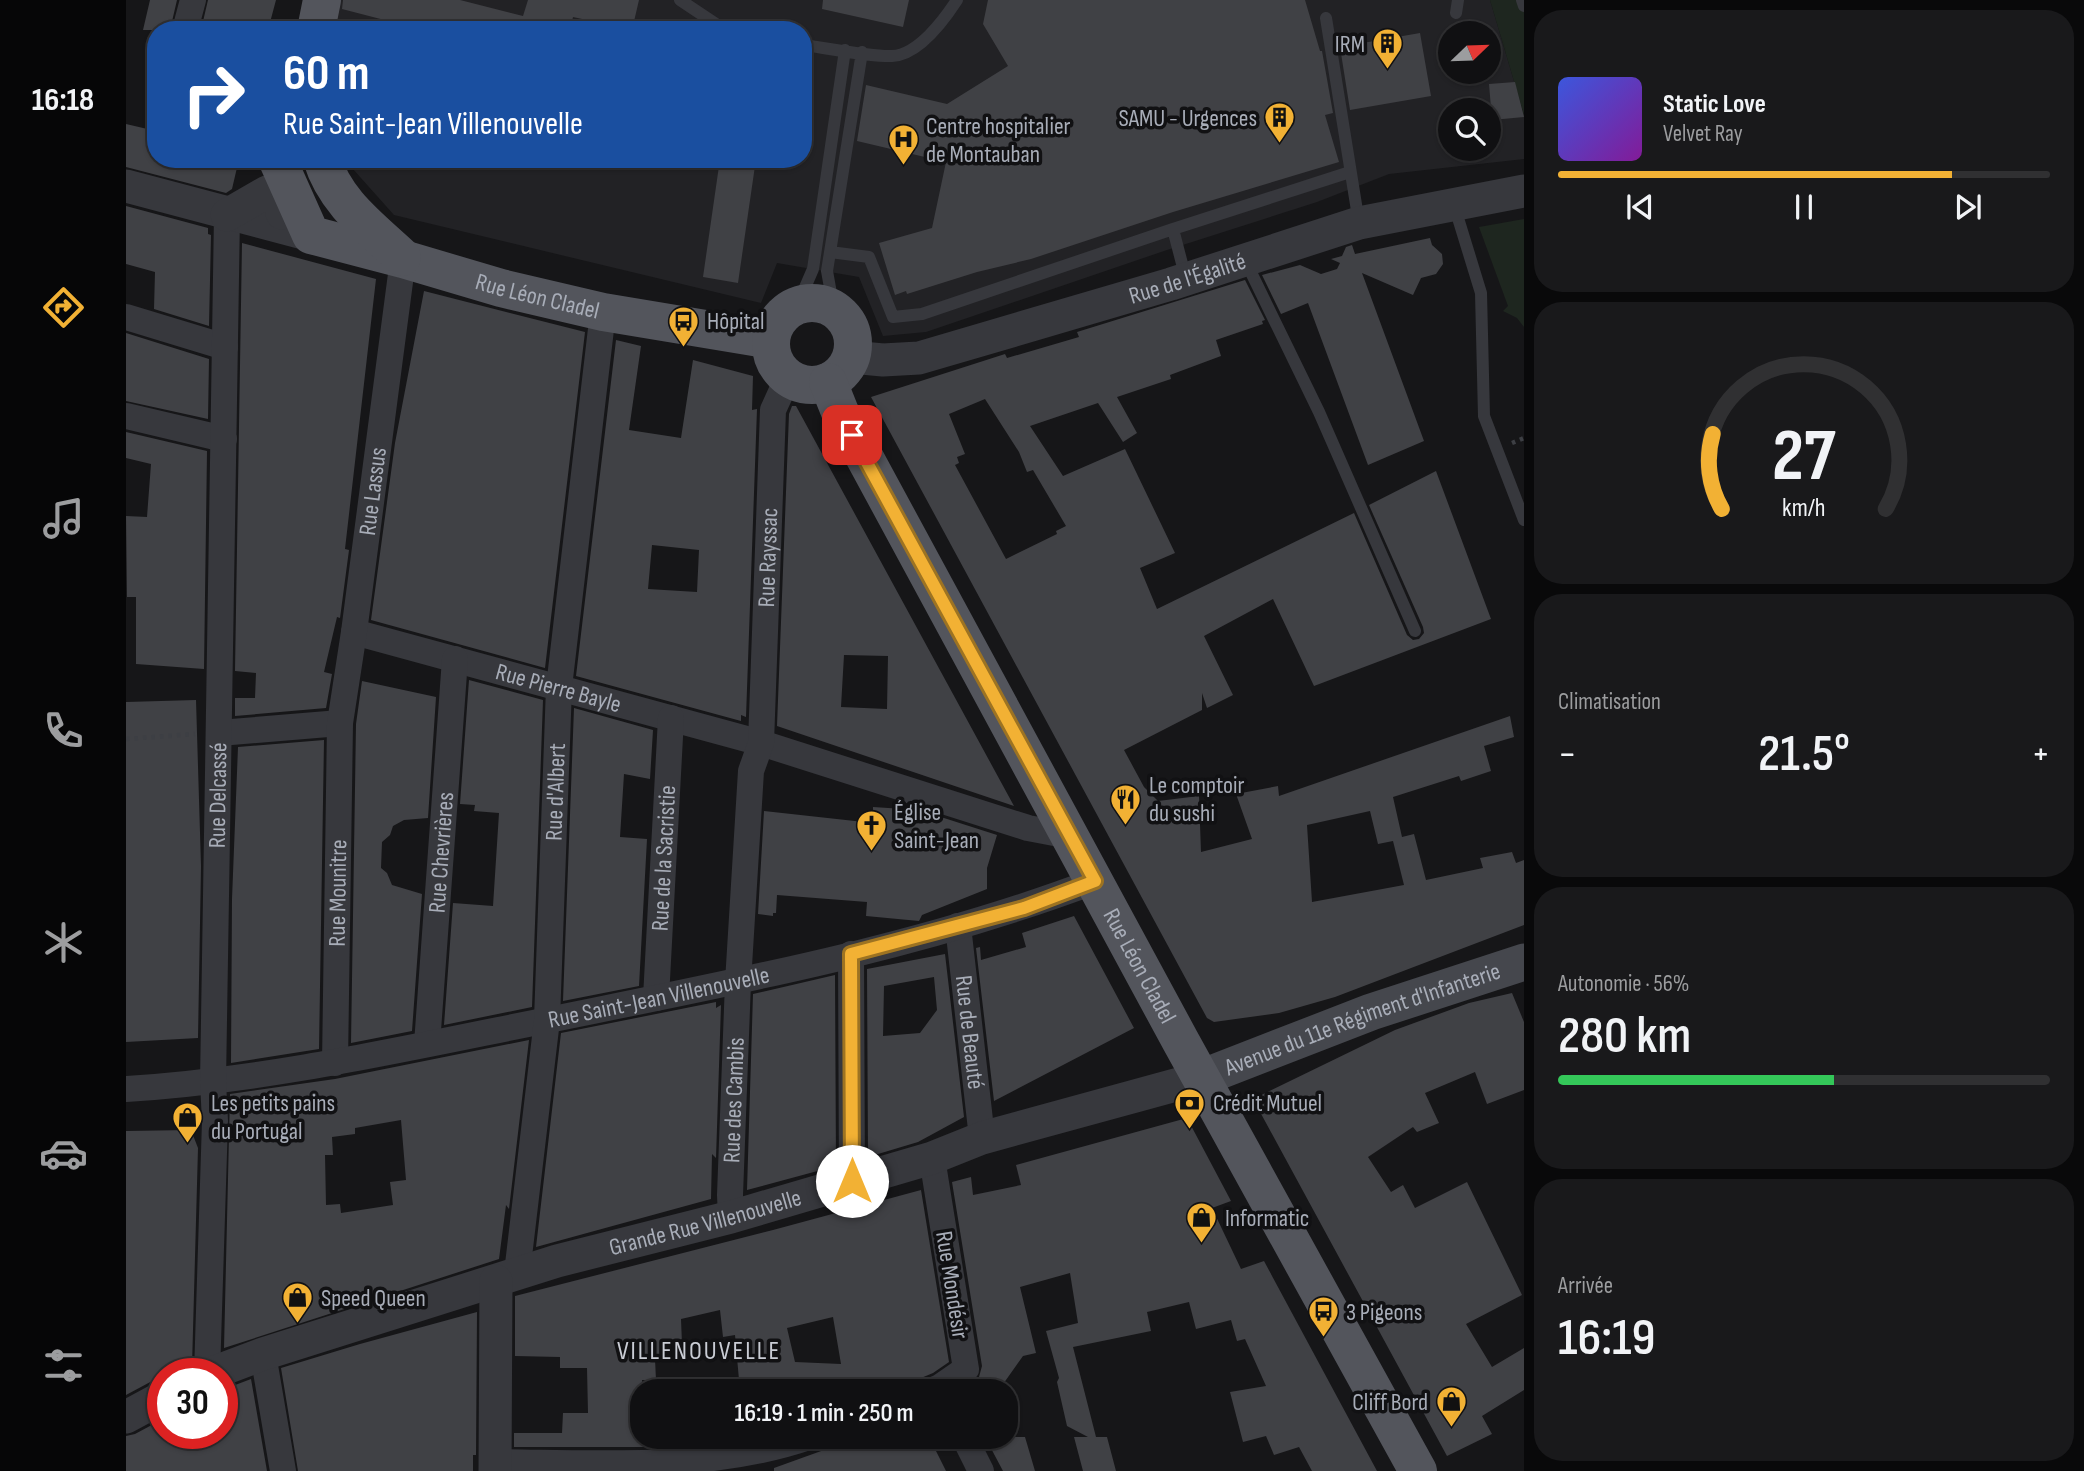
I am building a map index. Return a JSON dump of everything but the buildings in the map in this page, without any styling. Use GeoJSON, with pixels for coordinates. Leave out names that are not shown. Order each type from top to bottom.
{"type":"FeatureCollection","features":[{"type":"Feature","properties":{"kind":"main road"},"geometry":{"type":"LineString","coordinates":[[296,21],[300,0]]}},
{"type":"Feature","properties":{"kind":"main road"},"geometry":{"type":"LineString","coordinates":[[318,21],[322,0]]}},
{"type":"Feature","properties":{"kind":"main road"},"geometry":{"type":"LineString","coordinates":[[274,192],[325,169],[344,202],[403,258]]}},
{"type":"Feature","properties":{"kind":"main road","name":"Rue Léon Cladel"},"geometry":{"type":"LineString","coordinates":[[274,192],[311,235],[403,258],[501,288],[603,312],[771,340]]}},
{"type":"Feature","properties":{"kind":"main road"},"geometry":{"type":"LineString","coordinates":[[815,308],[849,327],[852,341],[839,369],[807,385],[788,377],[779,369],[773,358],[771,340],[779,319],[815,308]]}},
{"type":"Feature","properties":{"kind":"main road","name":"Rue Léon Cladel"},"geometry":{"type":"LineString","coordinates":[[839,369],[840,412],[1201,1078],[1419,1471]]}},
{"type":"Feature","properties":{"kind":"main road","name":"Avenue du 11e Régiment d'Infanterie"},"geometry":{"type":"LineString","coordinates":[[1201,1078],[1371,1012],[1524,962]]}},
{"type":"Feature","properties":{"kind":"street"},"geometry":{"type":"LineString","coordinates":[[187,21],[193,0]]}},
{"type":"Feature","properties":{"kind":"street"},"geometry":{"type":"LineString","coordinates":[[126,186],[227,215],[274,192],[273,168]]}},
{"type":"Feature","properties":{"kind":"street","name":"Rue de l'Égalité"},"geometry":{"type":"LineString","coordinates":[[839,369],[883,360],[919,358],[1186,279],[1359,223],[1524,191]]}},
{"type":"Feature","properties":{"kind":"street","name":"Rue Delcassé"},"geometry":{"type":"LineString","coordinates":[[208,1358],[215,1121],[213,1082],[227,215]]}},
{"type":"Feature","properties":{"kind":"street","name":"Rue Lassus"},"geometry":{"type":"LineString","coordinates":[[340,723],[403,258]]}},
{"type":"Feature","properties":{"kind":"street","name":"Rue d'Albert"},"geometry":{"type":"LineString","coordinates":[[507,1277],[547,1020],[559,687],[603,312]]}},
{"type":"Feature","properties":{"kind":"street"},"geometry":{"type":"LineString","coordinates":[[126,317],[225,347]]}},
{"type":"Feature","properties":{"kind":"street","name":"Rue Rayssac"},"geometry":{"type":"LineString","coordinates":[[738,982],[751,771],[761,743],[773,410],[788,377]]}},
{"type":"Feature","properties":{"kind":"street"},"geometry":{"type":"LineString","coordinates":[[126,416],[224,439]]}},
{"type":"Feature","properties":{"kind":"street","name":"Rue Pierre Bayle"},"geometry":{"type":"LineString","coordinates":[[354,632],[761,743],[1028,828],[1070,836]]}},
{"type":"Feature","properties":{"kind":"street","name":"Rue Chevrières"},"geometry":{"type":"LineString","coordinates":[[427,1044],[455,659]]}},
{"type":"Feature","properties":{"kind":"street","name":"Rue de la Sacristie"},"geometry":{"type":"LineString","coordinates":[[656,998],[671,718]]}},
{"type":"Feature","properties":{"kind":"street"},"geometry":{"type":"LineString","coordinates":[[219,733],[340,723]]}},
{"type":"Feature","properties":{"kind":"street","name":"Rue Mounitre"},"geometry":{"type":"LineString","coordinates":[[335,1063],[340,723]]}},
{"type":"Feature","properties":{"kind":"street","name":"Rue Saint-Jean Villenouvelle"},"geometry":{"type":"LineString","coordinates":[[126,1089],[213,1082],[335,1063],[738,982],[1024,908],[1095,881]]}},
{"type":"Feature","properties":{"kind":"street","name":"Rue de Beauté"},"geometry":{"type":"LineString","coordinates":[[958,926],[982,1138]]}},
{"type":"Feature","properties":{"kind":"street"},"geometry":{"type":"LineString","coordinates":[[851,954],[852,1181]]}},
{"type":"Feature","properties":{"kind":"street","name":"Rue des Cambis"},"geometry":{"type":"LineString","coordinates":[[731,1217],[738,982]]}},
{"type":"Feature","properties":{"kind":"street","name":"Grande Rue Villenouvelle"},"geometry":{"type":"LineString","coordinates":[[238,1363],[507,1277],[731,1217],[932,1158],[982,1138],[1201,1078]]}},
{"type":"Feature","properties":{"kind":"street","name":"Rue Mondésir"},"geometry":{"type":"LineString","coordinates":[[932,1158],[966,1369],[952,1379]]}},
{"type":"Feature","properties":{"kind":"street"},"geometry":{"type":"LineString","coordinates":[[507,1277],[495,1466],[674,1464],[777,1449]]}},
{"type":"Feature","properties":{"kind":"street"},"geometry":{"type":"LineString","coordinates":[[264,1354],[283,1471]]}},
{"type":"Feature","properties":{"kind":"street"},"geometry":{"type":"LineString","coordinates":[[970,1449],[981,1471]]}},
{"type":"Feature","properties":{"kind":"lane"},"geometry":{"type":"LineString","coordinates":[[680,0],[711,21]]}},
{"type":"Feature","properties":{"kind":"lane"},"geometry":{"type":"LineString","coordinates":[[812,46],[894,56],[917,45],[939,27],[957,0]]}},
{"type":"Feature","properties":{"kind":"lane"},"geometry":{"type":"LineString","coordinates":[[1522,0],[1524,6]]}},
{"type":"Feature","properties":{"kind":"lane"},"geometry":{"type":"LineString","coordinates":[[1326,18],[1359,223]]}},
{"type":"Feature","properties":{"kind":"lane"},"geometry":{"type":"LineString","coordinates":[[815,308],[813,269],[845,50]]}},
{"type":"Feature","properties":{"kind":"lane"},"geometry":{"type":"LineString","coordinates":[[815,308],[827,271],[862,52]]}},
{"type":"Feature","properties":{"kind":"lane"},"geometry":{"type":"LineString","coordinates":[[830,252],[869,257],[893,317],[922,314],[1350,172]]}},
{"type":"Feature","properties":{"kind":"lane"},"geometry":{"type":"LineString","coordinates":[[1454,205],[1481,293],[1484,416],[1524,520]]}},
{"type":"Feature","properties":{"kind":"lane"},"geometry":{"type":"LineString","coordinates":[[1173,229],[1186,279]]}},
{"type":"Feature","properties":{"kind":"lane"},"geometry":{"type":"LineString","coordinates":[[1245,260],[1319,412],[1415,631]]}},
{"type":"Feature","properties":{"kind":"path"},"geometry":{"type":"LineString","coordinates":[[126,739],[219,733]]}},
{"type":"Feature","properties":{"kind":"shaded area","name":"Centre hospitalier de Montauban"},"geometry":{"type":"Polygon","coordinates":[[[333,0],[1490,0],[1496,21],[1438,21],[1438,84],[1502,84],[1502,41],[1524,115],[1524,159],[1389,174],[1317,202],[926,332],[883,336],[859,277],[777,263],[761,303],[394,215],[352,168],[812,168],[812,21],[332,21],[333,0]]]}},
{"type":"Feature","properties":{"kind":"shaded area"},"geometry":{"type":"Polygon","coordinates":[[[1490,0],[1524,0],[1524,115],[1502,41],[1502,21],[1496,21],[1490,0]]]}},
{"type":"Feature","properties":{"kind":"shaded area"},"geometry":{"type":"Polygon","coordinates":[[[1524,219],[1524,327],[1517,318],[1503,311],[1508,306],[1479,227],[1524,219]]]}},
{"type":"Feature","properties":{"kind":"place","name":"IRM"},"geometry":{"type":"Point","coordinates":[1388,71]}},
{"type":"Feature","properties":{"kind":"place","name":"SAMU - Urgences"},"geometry":{"type":"Point","coordinates":[1280,145]}},
{"type":"Feature","properties":{"kind":"place","name":"Centre hospitalier de Montauban"},"geometry":{"type":"Point","coordinates":[903,167]}},
{"type":"Feature","properties":{"kind":"place","name":"Hôpital"},"geometry":{"type":"Point","coordinates":[684,348]}},
{"type":"Feature","properties":{"kind":"place","name":"Le comptoir du sushi"},"geometry":{"type":"Point","coordinates":[1126,826]}},
{"type":"Feature","properties":{"kind":"place","name":"Église Saint-Jean"},"geometry":{"type":"Point","coordinates":[871,853]}},
{"type":"Feature","properties":{"kind":"place","name":"Crédit Mutuel"},"geometry":{"type":"Point","coordinates":[1190,1130]}},
{"type":"Feature","properties":{"kind":"place","name":"Les petits pains du Portugal"},"geometry":{"type":"Point","coordinates":[188,1144]}},
{"type":"Feature","properties":{"kind":"place","name":"Informatic"},"geometry":{"type":"Point","coordinates":[1202,1245]}},
{"type":"Feature","properties":{"kind":"place","name":"Speed Queen"},"geometry":{"type":"Point","coordinates":[298,1325]}},
{"type":"Feature","properties":{"kind":"place","name":"3 Pigeons"},"geometry":{"type":"Point","coordinates":[1323,1339]}},
{"type":"Feature","properties":{"kind":"place","name":"Cliff Bord"},"geometry":{"type":"Point","coordinates":[1451,1429]}},
{"type":"Feature","properties":{"kind":"district","name":"VILLENOUVELLE"},"geometry":{"type":"Point","coordinates":[699,1351]}},
{"type":"Feature","properties":{"kind":"route"},"geometry":{"type":"LineString","coordinates":[[852,435],[1095,881],[1024,908],[851,954],[852,1181]]}}]}
